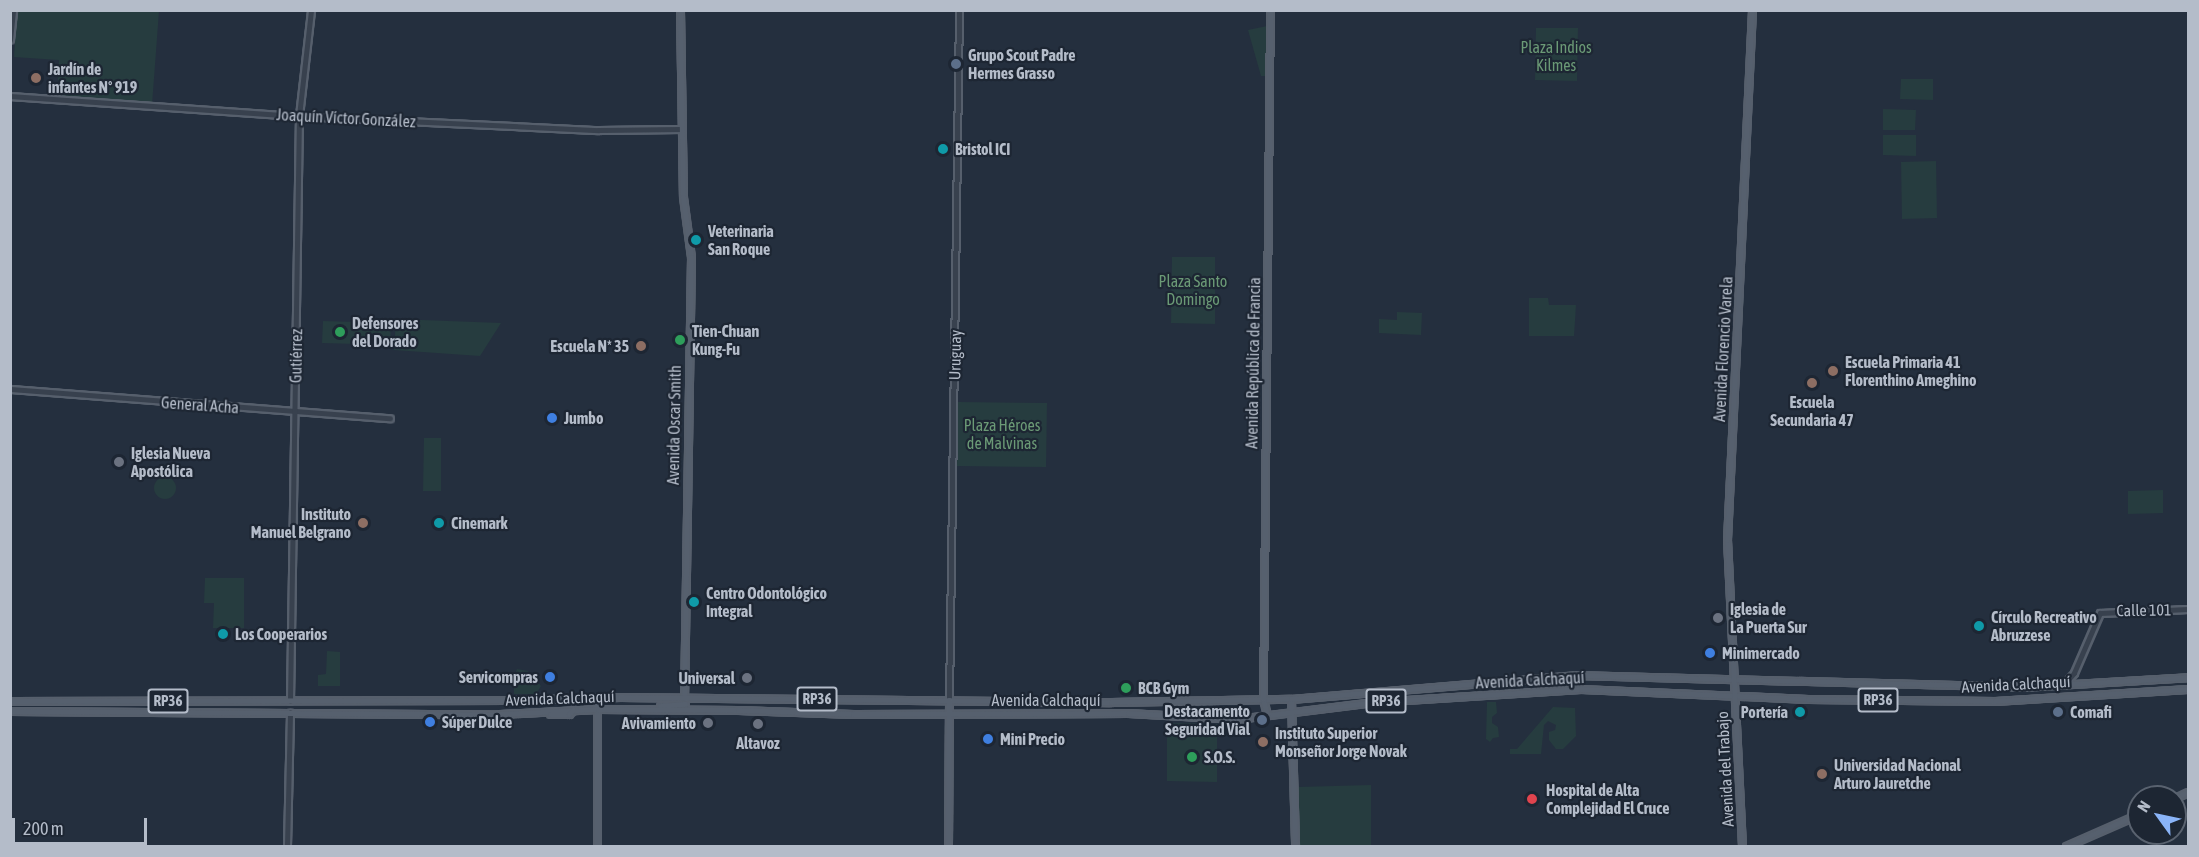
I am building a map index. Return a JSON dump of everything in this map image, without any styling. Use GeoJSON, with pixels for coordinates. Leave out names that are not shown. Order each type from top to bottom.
{"type":"FeatureCollection","features":[{"type":"Feature","properties":{"kind":"main road","name":"Avenida Oscar Smith"},"geometry":{"type":"LineString","coordinates":[[680,10],[683,197],[690,248],[684,697]]}},
{"type":"Feature","properties":{"kind":"main road","name":"Avenida República de Francia"},"geometry":{"type":"LineString","coordinates":[[1267,715],[1263,699],[1270,10]]}},
{"type":"Feature","properties":{"kind":"main road","name":"Avenida Florencio Varela"},"geometry":{"type":"LineString","coordinates":[[1734,692],[1726,540],[1740,301],[1752,10]]}},
{"type":"Feature","properties":{"kind":"main road","name":"Avenida Calchaquí"},"geometry":{"type":"LineString","coordinates":[[10,701],[684,697],[1112,702],[1292,699],[1575,675],[1734,681],[2032,687],[2188,677]]}},
{"type":"Feature","properties":{"kind":"main road"},"geometry":{"type":"LineString","coordinates":[[2022,699],[2024,691],[2032,687]]}},
{"type":"Feature","properties":{"kind":"main road","name":"Avenida Calchaquí"},"geometry":{"type":"LineString","coordinates":[[10,711],[569,714],[573,710],[631,709],[949,715],[1128,713],[1237,719],[1292,711],[1420,699],[1581,689],[1734,692],[1866,700],[2022,699],[2188,689]]}},
{"type":"Feature","properties":{"kind":"main road","name":"Avenida del Trabajo"},"geometry":{"type":"LineString","coordinates":[[1734,692],[1742,846]]}},
{"type":"Feature","properties":{"kind":"main road"},"geometry":{"type":"LineString","coordinates":[[572,698],[573,710]]}},
{"type":"Feature","properties":{"kind":"main road"},"geometry":{"type":"LineString","coordinates":[[597,698],[597,846]]}},
{"type":"Feature","properties":{"kind":"main road"},"geometry":{"type":"LineString","coordinates":[[1292,699],[1295,846]]}},
{"type":"Feature","properties":{"kind":"main road"},"geometry":{"type":"LineString","coordinates":[[948,846],[949,700]]}},
{"type":"Feature","properties":{"kind":"main road"},"geometry":{"type":"LineString","coordinates":[[631,709],[685,704]]}},
{"type":"Feature","properties":{"kind":"main road"},"geometry":{"type":"LineString","coordinates":[[2066,846],[2127,819]]}},
{"type":"Feature","properties":{"kind":"street"},"geometry":{"type":"LineString","coordinates":[[10,40],[13,10]]}},
{"type":"Feature","properties":{"kind":"street","name":"Gutiérrez"},"geometry":{"type":"LineString","coordinates":[[290,701],[299,116],[311,10]]}},
{"type":"Feature","properties":{"kind":"street","name":"Uruguay"},"geometry":{"type":"LineString","coordinates":[[949,700],[959,10]]}},
{"type":"Feature","properties":{"kind":"street","name":"Joaquín Víctor González"},"geometry":{"type":"LineString","coordinates":[[10,96],[299,116],[599,130],[681,129]]}},
{"type":"Feature","properties":{"kind":"street","name":"General Acha"},"geometry":{"type":"LineString","coordinates":[[10,389],[390,418]]}},
{"type":"Feature","properties":{"kind":"street","name":"Calle 101"},"geometry":{"type":"LineString","coordinates":[[2063,685],[2074,673],[2100,612],[2188,609]]}},
{"type":"Feature","properties":{"kind":"street"},"geometry":{"type":"LineString","coordinates":[[287,846],[290,713]]}},
{"type":"Feature","properties":{"kind":"green space"},"geometry":{"type":"Polygon","coordinates":[[[17,11],[159,11],[152,105],[57,98],[59,60],[14,57],[17,11]]]}},
{"type":"Feature","properties":{"kind":"green space"},"geometry":{"type":"Polygon","coordinates":[[[1267,26],[1267,76],[1261,76],[1248,30],[1267,26]]]}},
{"type":"Feature","properties":{"kind":"green space","name":"Plaza Indios Kilmes"},"geometry":{"type":"Polygon","coordinates":[[[1536,28],[1578,28],[1577,81],[1535,80],[1536,28]]]}},
{"type":"Feature","properties":{"kind":"green space"},"geometry":{"type":"Polygon","coordinates":[[[1901,79],[1933,79],[1933,100],[1900,99],[1901,79]]]}},
{"type":"Feature","properties":{"kind":"green space"},"geometry":{"type":"Polygon","coordinates":[[[1883,109],[1916,110],[1915,130],[1883,130],[1883,109]]]}},
{"type":"Feature","properties":{"kind":"green space"},"geometry":{"type":"Polygon","coordinates":[[[1883,135],[1916,135],[1916,156],[1883,155],[1883,135]]]}},
{"type":"Feature","properties":{"kind":"green space"},"geometry":{"type":"Polygon","coordinates":[[[1936,161],[1937,218],[1902,219],[1901,162],[1936,161]]]}},
{"type":"Feature","properties":{"kind":"green space","name":"Plaza Santo Domingo"},"geometry":{"type":"Polygon","coordinates":[[[1172,257],[1215,257],[1215,324],[1171,323],[1172,257]]]}},
{"type":"Feature","properties":{"kind":"green space"},"geometry":{"type":"Polygon","coordinates":[[[1529,298],[1548,298],[1549,305],[1576,305],[1574,336],[1529,336],[1529,298]]]}},
{"type":"Feature","properties":{"kind":"green space"},"geometry":{"type":"Polygon","coordinates":[[[1397,312],[1422,313],[1421,335],[1379,333],[1379,319],[1397,320],[1397,312]]]}},
{"type":"Feature","properties":{"kind":"green space"},"geometry":{"type":"Polygon","coordinates":[[[396,319],[501,323],[480,356],[394,350],[396,319]]]}},
{"type":"Feature","properties":{"kind":"green space","name":"Defensores del Dorado"},"geometry":{"type":"Polygon","coordinates":[[[323,321],[391,323],[390,345],[322,343],[323,321]]]}},
{"type":"Feature","properties":{"kind":"green space","name":"Plaza Héroes de Malvinas"},"geometry":{"type":"Polygon","coordinates":[[[958,402],[1047,403],[1046,467],[957,466],[958,402]]]}},
{"type":"Feature","properties":{"kind":"green space"},"geometry":{"type":"Polygon","coordinates":[[[424,438],[441,438],[441,491],[423,491],[424,438]]]}},
{"type":"Feature","properties":{"kind":"green space"},"geometry":{"type":"Polygon","coordinates":[[[165,477],[173,480],[176,488],[173,496],[165,499],[157,496],[154,488],[157,480],[165,477]]]}},
{"type":"Feature","properties":{"kind":"green space"},"geometry":{"type":"Polygon","coordinates":[[[2163,490],[2163,513],[2128,514],[2128,491],[2163,490]]]}},
{"type":"Feature","properties":{"kind":"green space"},"geometry":{"type":"Polygon","coordinates":[[[205,578],[244,578],[244,628],[213,628],[214,603],[204,603],[205,578]]]}},
{"type":"Feature","properties":{"kind":"green space"},"geometry":{"type":"Polygon","coordinates":[[[327,651],[340,652],[340,686],[318,686],[318,675],[326,674],[327,651]]]}},
{"type":"Feature","properties":{"kind":"green space"},"geometry":{"type":"Polygon","coordinates":[[[517,669],[528,671],[541,686],[536,694],[514,694],[514,677],[517,669]]]}},
{"type":"Feature","properties":{"kind":"green space"},"geometry":{"type":"Polygon","coordinates":[[[1487,702],[1496,702],[1497,713],[1492,717],[1492,723],[1498,727],[1499,737],[1493,738],[1490,742],[1486,739],[1487,702]]]}},
{"type":"Feature","properties":{"kind":"green space"},"geometry":{"type":"Polygon","coordinates":[[[1553,707],[1575,708],[1576,736],[1563,749],[1556,749],[1549,740],[1549,732],[1555,730],[1556,725],[1548,721],[1544,725],[1541,754],[1510,754],[1510,749],[1517,749],[1553,707]]]}},
{"type":"Feature","properties":{"kind":"green space","name":"S.O.S."},"geometry":{"type":"Polygon","coordinates":[[[1167,723],[1217,724],[1217,782],[1167,781],[1167,723]]]}},
{"type":"Feature","properties":{"kind":"green space"},"geometry":{"type":"Polygon","coordinates":[[[1371,785],[1371,846],[1300,846],[1298,787],[1371,785]]]}},
{"type":"Feature","properties":{"kind":"place","name":"Grupo Scout Padre Hermes Grasso"},"geometry":{"type":"Point","coordinates":[956,64]}},
{"type":"Feature","properties":{"kind":"place","name":"Jardín de infantes N° 919"},"geometry":{"type":"Point","coordinates":[36,78]}},
{"type":"Feature","properties":{"kind":"place","name":"Bristol ICI"},"geometry":{"type":"Point","coordinates":[943,149]}},
{"type":"Feature","properties":{"kind":"place","name":"Veterinaria San Roque"},"geometry":{"type":"Point","coordinates":[696,240]}},
{"type":"Feature","properties":{"kind":"place","name":"Defensores del Dorado"},"geometry":{"type":"Point","coordinates":[340,332]}},
{"type":"Feature","properties":{"kind":"place","name":"Tien-Chuan Kung-Fu"},"geometry":{"type":"Point","coordinates":[680,340]}},
{"type":"Feature","properties":{"kind":"place","name":"Escuela N* 35"},"geometry":{"type":"Point","coordinates":[641,346]}},
{"type":"Feature","properties":{"kind":"place","name":"Escuela Primaria 41 Florenthino Ameghino"},"geometry":{"type":"Point","coordinates":[1833,371]}},
{"type":"Feature","properties":{"kind":"place","name":"Escuela Secundaria 47"},"geometry":{"type":"Point","coordinates":[1812,383]}},
{"type":"Feature","properties":{"kind":"place","name":"Jumbo"},"geometry":{"type":"Point","coordinates":[552,418]}},
{"type":"Feature","properties":{"kind":"place","name":"Iglesia Nueva Apostólica"},"geometry":{"type":"Point","coordinates":[119,462]}},
{"type":"Feature","properties":{"kind":"place","name":"Instituto Manuel Belgrano"},"geometry":{"type":"Point","coordinates":[363,523]}},
{"type":"Feature","properties":{"kind":"place","name":"Cinemark"},"geometry":{"type":"Point","coordinates":[439,523]}},
{"type":"Feature","properties":{"kind":"place","name":"Centro Odontológico Integral"},"geometry":{"type":"Point","coordinates":[694,602]}},
{"type":"Feature","properties":{"kind":"place","name":"Iglesia de La Puerta Sur"},"geometry":{"type":"Point","coordinates":[1718,618]}},
{"type":"Feature","properties":{"kind":"place","name":"Círculo Recreativo Abruzzese"},"geometry":{"type":"Point","coordinates":[1979,626]}},
{"type":"Feature","properties":{"kind":"place","name":"Los Cooperarios"},"geometry":{"type":"Point","coordinates":[223,634]}},
{"type":"Feature","properties":{"kind":"place","name":"Minimercado"},"geometry":{"type":"Point","coordinates":[1710,653]}},
{"type":"Feature","properties":{"kind":"place","name":"Servicompras"},"geometry":{"type":"Point","coordinates":[550,677]}},
{"type":"Feature","properties":{"kind":"place","name":"Universal"},"geometry":{"type":"Point","coordinates":[747,678]}},
{"type":"Feature","properties":{"kind":"place","name":"BCB Gym"},"geometry":{"type":"Point","coordinates":[1126,688]}},
{"type":"Feature","properties":{"kind":"place","name":"Portería"},"geometry":{"type":"Point","coordinates":[1800,712]}},
{"type":"Feature","properties":{"kind":"place","name":"Comafi"},"geometry":{"type":"Point","coordinates":[2058,712]}},
{"type":"Feature","properties":{"kind":"place","name":"Destacamento Seguridad Vial"},"geometry":{"type":"Point","coordinates":[1262,720]}},
{"type":"Feature","properties":{"kind":"place","name":"Súper Dulce"},"geometry":{"type":"Point","coordinates":[430,722]}},
{"type":"Feature","properties":{"kind":"place","name":"Avivamiento"},"geometry":{"type":"Point","coordinates":[708,723]}},
{"type":"Feature","properties":{"kind":"place","name":"Altavoz"},"geometry":{"type":"Point","coordinates":[758,724]}},
{"type":"Feature","properties":{"kind":"place","name":"Mini Precio"},"geometry":{"type":"Point","coordinates":[988,739]}},
{"type":"Feature","properties":{"kind":"place","name":"Instituto Superior Monseñor Jorge Novak"},"geometry":{"type":"Point","coordinates":[1263,742]}},
{"type":"Feature","properties":{"kind":"place","name":"S.O.S."},"geometry":{"type":"Point","coordinates":[1192,757]}},
{"type":"Feature","properties":{"kind":"place","name":"Universidad Nacional Arturo Jauretche"},"geometry":{"type":"Point","coordinates":[1822,774]}},
{"type":"Feature","properties":{"kind":"place","name":"Hospital de Alta Complejidad El Cruce"},"geometry":{"type":"Point","coordinates":[1532,799]}}]}
